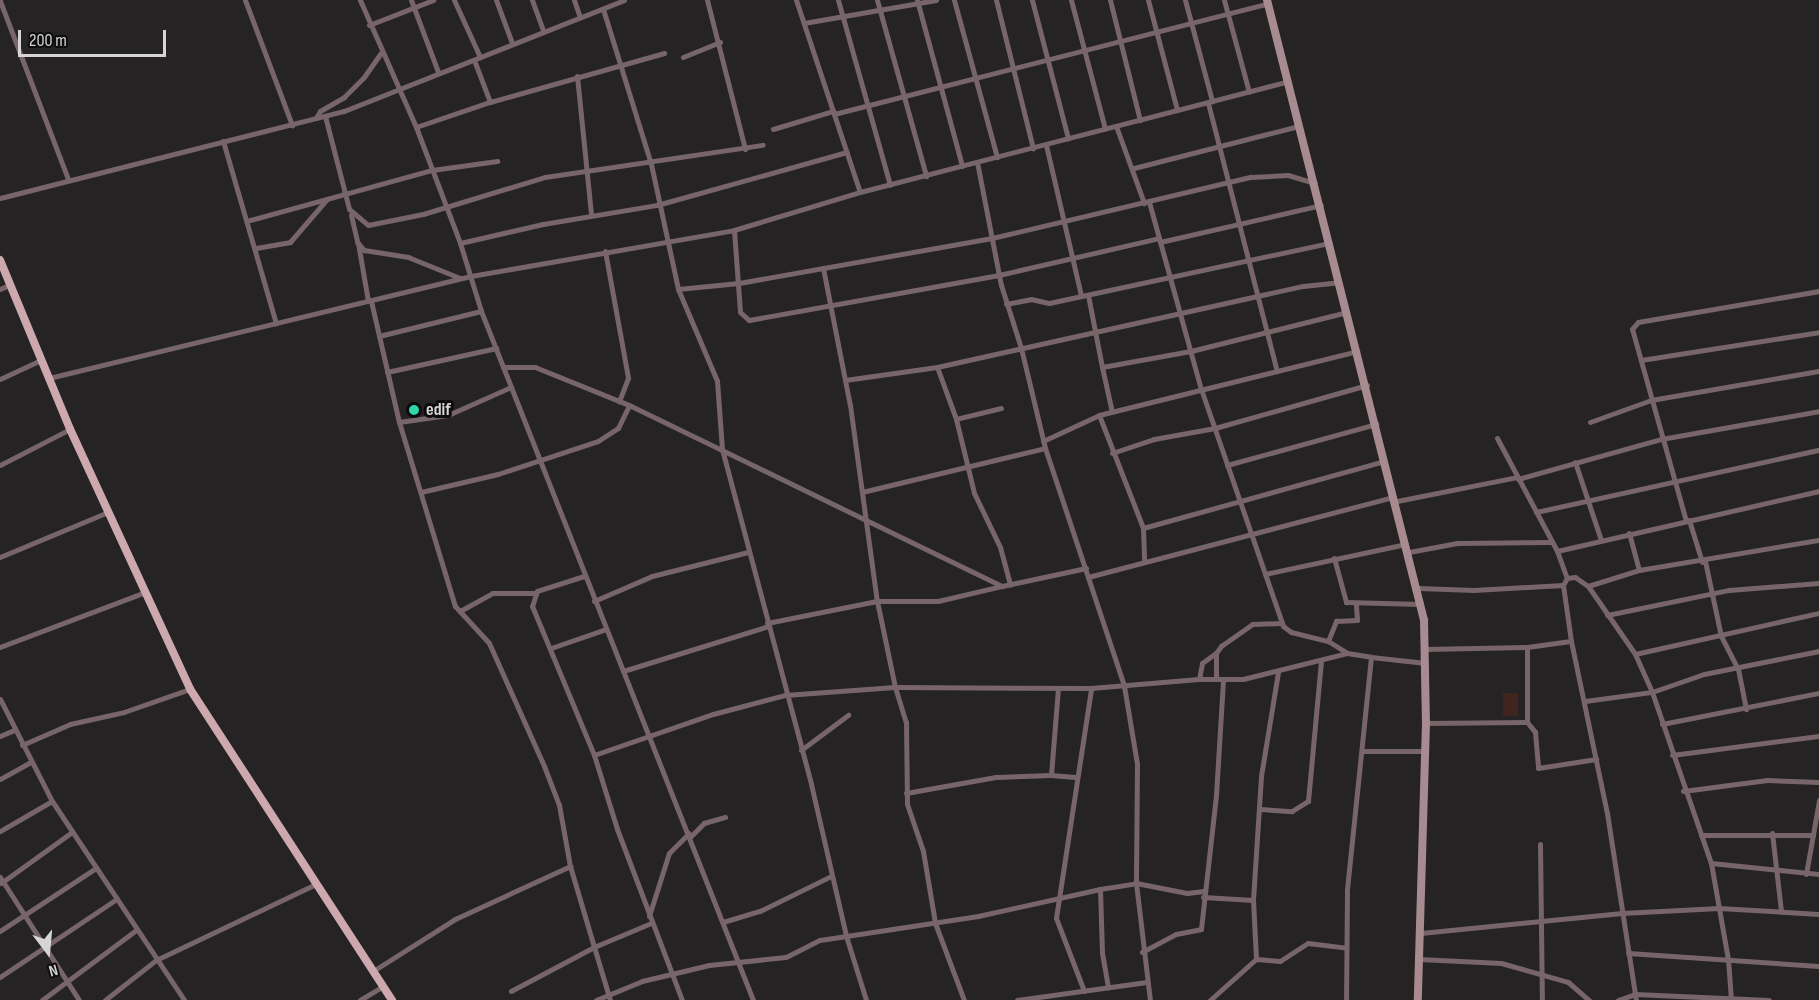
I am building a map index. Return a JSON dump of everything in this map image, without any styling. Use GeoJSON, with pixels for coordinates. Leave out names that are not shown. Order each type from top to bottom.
{"type":"FeatureCollection","features":[{"type":"Feature","properties":{"kind":"main road"},"geometry":{"type":"LineString","coordinates":[[0,260],[70,429],[143,593],[190,689],[392,1000]]}},
{"type":"Feature","properties":{"kind":"street"},"geometry":{"type":"LineString","coordinates":[[245,0],[292,125]]}},
{"type":"Feature","properties":{"kind":"street"},"geometry":{"type":"LineString","coordinates":[[360,0],[388,71],[416,127],[460,243],[481,311],[753,1000]]}},
{"type":"Feature","properties":{"kind":"street"},"geometry":{"type":"LineString","coordinates":[[411,0],[438,72]]}},
{"type":"Feature","properties":{"kind":"street"},"geometry":{"type":"LineString","coordinates":[[369,24],[433,0]]}},
{"type":"Feature","properties":{"kind":"street"},"geometry":{"type":"LineString","coordinates":[[454,0],[477,58],[490,102]]}},
{"type":"Feature","properties":{"kind":"street"},"geometry":{"type":"LineString","coordinates":[[496,0],[512,43]]}},
{"type":"Feature","properties":{"kind":"street"},"geometry":{"type":"LineString","coordinates":[[532,0],[543,31]]}},
{"type":"Feature","properties":{"kind":"street"},"geometry":{"type":"LineString","coordinates":[[574,0],[580,17]]}},
{"type":"Feature","properties":{"kind":"street"},"geometry":{"type":"LineString","coordinates":[[0,198],[325,116],[624,0]]}},
{"type":"Feature","properties":{"kind":"street"},"geometry":{"type":"LineString","coordinates":[[707,0],[720,42],[745,149]]}},
{"type":"Feature","properties":{"kind":"street"},"geometry":{"type":"LineString","coordinates":[[796,0],[860,192]]}},
{"type":"Feature","properties":{"kind":"street"},"geometry":{"type":"LineString","coordinates":[[838,0],[890,185]]}},
{"type":"Feature","properties":{"kind":"street"},"geometry":{"type":"LineString","coordinates":[[877,0],[926,176]]}},
{"type":"Feature","properties":{"kind":"street"},"geometry":{"type":"LineString","coordinates":[[804,23],[936,0]]}},
{"type":"Feature","properties":{"kind":"street"},"geometry":{"type":"LineString","coordinates":[[954,0],[997,157]]}},
{"type":"Feature","properties":{"kind":"street"},"geometry":{"type":"LineString","coordinates":[[996,0],[1033,148]]}},
{"type":"Feature","properties":{"kind":"street"},"geometry":{"type":"LineString","coordinates":[[1032,0],[1068,138]]}},
{"type":"Feature","properties":{"kind":"street"},"geometry":{"type":"LineString","coordinates":[[1071,0],[1105,129]]}},
{"type":"Feature","properties":{"kind":"street"},"geometry":{"type":"LineString","coordinates":[[1110,0],[1140,120]]}},
{"type":"Feature","properties":{"kind":"street"},"geometry":{"type":"LineString","coordinates":[[1148,0],[1177,110]]}},
{"type":"Feature","properties":{"kind":"street"},"geometry":{"type":"LineString","coordinates":[[1185,0],[1210,102],[1218,146],[1239,221],[1255,297],[1277,371]]}},
{"type":"Feature","properties":{"kind":"street"},"geometry":{"type":"LineString","coordinates":[[1224,0],[1249,92]]}},
{"type":"Feature","properties":{"kind":"street"},"geometry":{"type":"LineString","coordinates":[[0,1],[68,179]]}},
{"type":"Feature","properties":{"kind":"street"},"geometry":{"type":"LineString","coordinates":[[773,129],[833,112],[1228,15],[1268,1],[1349,311],[1421,604],[1426,649],[1426,752],[1418,1000]]}},
{"type":"Feature","properties":{"kind":"street"},"geometry":{"type":"LineString","coordinates":[[917,2],[962,166]]}},
{"type":"Feature","properties":{"kind":"street"},"geometry":{"type":"LineString","coordinates":[[603,9],[623,65],[651,164],[657,205],[678,289],[717,381],[723,449],[801,750],[846,936],[866,1000]]}},
{"type":"Feature","properties":{"kind":"street"},"geometry":{"type":"LineString","coordinates":[[683,57],[720,42]]}},
{"type":"Feature","properties":{"kind":"street"},"geometry":{"type":"LineString","coordinates":[[316,118],[320,111],[344,97],[372,69],[382,53]]}},
{"type":"Feature","properties":{"kind":"street"},"geometry":{"type":"LineString","coordinates":[[416,127],[577,76],[664,53]]}},
{"type":"Feature","properties":{"kind":"street"},"geometry":{"type":"LineString","coordinates":[[372,69],[388,71]]}},
{"type":"Feature","properties":{"kind":"street"},"geometry":{"type":"LineString","coordinates":[[577,76],[591,215]]}},
{"type":"Feature","properties":{"kind":"street"},"geometry":{"type":"LineString","coordinates":[[49,378],[460,278],[734,230],[860,192],[1288,81]]}},
{"type":"Feature","properties":{"kind":"street"},"geometry":{"type":"LineString","coordinates":[[325,116],[343,195],[351,215],[399,422],[421,492],[460,611],[489,642],[504,672],[559,805],[570,866],[609,997]]}},
{"type":"Feature","properties":{"kind":"street"},"geometry":{"type":"LineString","coordinates":[[1116,126],[1160,240],[1201,389],[1282,623],[1291,632],[1328,641],[1347,653],[1426,663]]}},
{"type":"Feature","properties":{"kind":"street"},"geometry":{"type":"LineString","coordinates":[[1134,168],[1299,126]]}},
{"type":"Feature","properties":{"kind":"street"},"geometry":{"type":"LineString","coordinates":[[223,141],[276,323]]}},
{"type":"Feature","properties":{"kind":"street"},"geometry":{"type":"LineString","coordinates":[[351,215],[377,226],[445,208],[523,182],[763,145]]}},
{"type":"Feature","properties":{"kind":"street"},"geometry":{"type":"LineString","coordinates":[[1046,145],[1081,296]]}},
{"type":"Feature","properties":{"kind":"street"},"geometry":{"type":"LineString","coordinates":[[460,243],[591,215],[657,205],[847,152]]}},
{"type":"Feature","properties":{"kind":"street"},"geometry":{"type":"LineString","coordinates":[[249,220],[432,170],[497,161]]}},
{"type":"Feature","properties":{"kind":"street"},"geometry":{"type":"LineString","coordinates":[[976,162],[999,275],[1021,348],[1043,441],[1124,686],[1137,764],[1136,883],[1142,952],[1150,1000]]}},
{"type":"Feature","properties":{"kind":"street"},"geometry":{"type":"LineString","coordinates":[[678,289],[739,283],[992,238],[1251,177],[1288,175],[1316,183]]}},
{"type":"Feature","properties":{"kind":"street"},"geometry":{"type":"LineString","coordinates":[[256,248],[290,242],[327,199]]}},
{"type":"Feature","properties":{"kind":"street"},"geometry":{"type":"LineString","coordinates":[[734,230],[740,312],[746,319],[999,275],[1321,205]]}},
{"type":"Feature","properties":{"kind":"street"},"geometry":{"type":"LineString","coordinates":[[357,242],[369,252],[408,257],[460,278]]}},
{"type":"Feature","properties":{"kind":"street"},"geometry":{"type":"LineString","coordinates":[[1006,304],[1031,299],[1047,303],[1246,259],[1331,243]]}},
{"type":"Feature","properties":{"kind":"street"},"geometry":{"type":"LineString","coordinates":[[605,251],[628,378],[619,401]]}},
{"type":"Feature","properties":{"kind":"street"},"geometry":{"type":"LineString","coordinates":[[823,268],[845,380],[862,492],[863,518],[877,601],[895,687],[906,722],[906,793],[922,851],[935,923],[964,1000]]}},
{"type":"Feature","properties":{"kind":"street"},"geometry":{"type":"LineString","coordinates":[[845,380],[937,367],[1255,297],[1341,282]]}},
{"type":"Feature","properties":{"kind":"street"},"geometry":{"type":"LineString","coordinates":[[0,289],[11,284]]}},
{"type":"Feature","properties":{"kind":"street"},"geometry":{"type":"LineString","coordinates":[[1746,709],[1738,669],[1721,636],[1703,561],[1661,439],[1632,329],[1638,322],[1819,291]]}},
{"type":"Feature","properties":{"kind":"street"},"geometry":{"type":"LineString","coordinates":[[1088,295],[1112,412]]}},
{"type":"Feature","properties":{"kind":"street"},"geometry":{"type":"LineString","coordinates":[[380,336],[481,311]]}},
{"type":"Feature","properties":{"kind":"street"},"geometry":{"type":"LineString","coordinates":[[1102,367],[1191,351],[1349,311]]}},
{"type":"Feature","properties":{"kind":"street"},"geometry":{"type":"LineString","coordinates":[[1641,360],[1819,332]]}},
{"type":"Feature","properties":{"kind":"street"},"geometry":{"type":"LineString","coordinates":[[387,372],[496,348]]}},
{"type":"Feature","properties":{"kind":"street"},"geometry":{"type":"LineString","coordinates":[[1043,441],[1099,415],[1358,350]]}},
{"type":"Feature","properties":{"kind":"street"},"geometry":{"type":"LineString","coordinates":[[0,379],[41,360]]}},
{"type":"Feature","properties":{"kind":"street"},"geometry":{"type":"LineString","coordinates":[[503,367],[535,367],[629,405],[1002,586]]}},
{"type":"Feature","properties":{"kind":"street"},"geometry":{"type":"LineString","coordinates":[[937,367],[956,419],[978,506],[1000,547],[1010,585]]}},
{"type":"Feature","properties":{"kind":"street"},"geometry":{"type":"LineString","coordinates":[[1590,422],[1651,400],[1819,371]]}},
{"type":"Feature","properties":{"kind":"street"},"geometry":{"type":"LineString","coordinates":[[1112,453],[1154,439],[1215,428],[1367,385]]}},
{"type":"Feature","properties":{"kind":"street"},"geometry":{"type":"LineString","coordinates":[[399,422],[448,415],[511,387]]}},
{"type":"Feature","properties":{"kind":"street"},"geometry":{"type":"LineString","coordinates":[[421,492],[541,461],[598,441],[618,428],[629,405]]}},
{"type":"Feature","properties":{"kind":"street"},"geometry":{"type":"LineString","coordinates":[[956,419],[1001,408]]}},
{"type":"Feature","properties":{"kind":"street"},"geometry":{"type":"LineString","coordinates":[[1089,577],[1144,560],[1205,550],[1396,499],[1518,478],[1661,439],[1819,411]]}},
{"type":"Feature","properties":{"kind":"street"},"geometry":{"type":"LineString","coordinates":[[1099,415],[1143,528],[1144,560]]}},
{"type":"Feature","properties":{"kind":"street"},"geometry":{"type":"LineString","coordinates":[[1227,465],[1377,424]]}},
{"type":"Feature","properties":{"kind":"street"},"geometry":{"type":"LineString","coordinates":[[0,465],[70,429]]}},
{"type":"Feature","properties":{"kind":"street"},"geometry":{"type":"LineString","coordinates":[[1497,438],[1557,551],[1567,578]]}},
{"type":"Feature","properties":{"kind":"street"},"geometry":{"type":"LineString","coordinates":[[862,492],[1045,448]]}},
{"type":"Feature","properties":{"kind":"street"},"geometry":{"type":"LineString","coordinates":[[1536,512],[1819,450]]}},
{"type":"Feature","properties":{"kind":"street"},"geometry":{"type":"LineString","coordinates":[[1143,528],[1386,460]]}},
{"type":"Feature","properties":{"kind":"street"},"geometry":{"type":"LineString","coordinates":[[1575,462],[1601,540]]}},
{"type":"Feature","properties":{"kind":"street"},"geometry":{"type":"LineString","coordinates":[[1557,551],[1819,491]]}},
{"type":"Feature","properties":{"kind":"street"},"geometry":{"type":"LineString","coordinates":[[0,556],[108,512]]}},
{"type":"Feature","properties":{"kind":"street"},"geometry":{"type":"LineString","coordinates":[[1629,533],[1639,570]]}},
{"type":"Feature","properties":{"kind":"street"},"geometry":{"type":"LineString","coordinates":[[1588,586],[1639,570],[1819,540]]}},
{"type":"Feature","properties":{"kind":"street"},"geometry":{"type":"LineString","coordinates":[[1265,574],[1334,558],[1408,548],[1456,543],[1552,542]]}},
{"type":"Feature","properties":{"kind":"street"},"geometry":{"type":"LineString","coordinates":[[594,601],[652,576],[748,552]]}},
{"type":"Feature","properties":{"kind":"street"},"geometry":{"type":"LineString","coordinates":[[1334,558],[1343,598],[1356,604],[1421,604]]}},
{"type":"Feature","properties":{"kind":"street"},"geometry":{"type":"LineString","coordinates":[[623,671],[767,625],[877,601],[938,602],[1086,568]]}},
{"type":"Feature","properties":{"kind":"street"},"geometry":{"type":"LineString","coordinates":[[460,611],[492,593],[534,593],[584,576]]}},
{"type":"Feature","properties":{"kind":"street"},"geometry":{"type":"LineString","coordinates":[[1567,578],[1575,577],[1588,586],[1635,654],[1652,692],[1683,790],[1711,863],[1728,959],[1731,999]]}},
{"type":"Feature","properties":{"kind":"street"},"geometry":{"type":"LineString","coordinates":[[1567,578],[1563,585],[1571,641],[1596,759],[1635,997]]}},
{"type":"Feature","properties":{"kind":"street"},"geometry":{"type":"LineString","coordinates":[[1607,615],[1712,593],[1765,585],[1819,583]]}},
{"type":"Feature","properties":{"kind":"street"},"geometry":{"type":"LineString","coordinates":[[1418,588],[1474,590],[1563,585]]}},
{"type":"Feature","properties":{"kind":"street"},"geometry":{"type":"LineString","coordinates":[[0,647],[143,593]]}},
{"type":"Feature","properties":{"kind":"street"},"geometry":{"type":"LineString","coordinates":[[534,593],[532,606],[594,755],[650,920],[682,1000]]}},
{"type":"Feature","properties":{"kind":"street"},"geometry":{"type":"LineString","coordinates":[[1328,641],[1336,621],[1357,620],[1356,604]]}},
{"type":"Feature","properties":{"kind":"street"},"geometry":{"type":"LineString","coordinates":[[1635,654],[1721,636],[1789,617],[1819,613]]}},
{"type":"Feature","properties":{"kind":"street"},"geometry":{"type":"LineString","coordinates":[[1199,679],[1202,663],[1248,626],[1282,623]]}},
{"type":"Feature","properties":{"kind":"street"},"geometry":{"type":"LineString","coordinates":[[551,648],[606,629]]}},
{"type":"Feature","properties":{"kind":"street"},"geometry":{"type":"LineString","coordinates":[[1426,649],[1527,647],[1571,641]]}},
{"type":"Feature","properties":{"kind":"street"},"geometry":{"type":"LineString","coordinates":[[1527,647],[1527,722],[1535,732],[1538,768],[1596,759]]}},
{"type":"Feature","properties":{"kind":"street"},"geometry":{"type":"LineString","coordinates":[[1585,701],[1652,692],[1704,674],[1819,651]]}},
{"type":"Feature","properties":{"kind":"street"},"geometry":{"type":"LineString","coordinates":[[1216,653],[1216,679]]}},
{"type":"Feature","properties":{"kind":"street"},"geometry":{"type":"LineString","coordinates":[[594,755],[785,695],[895,687],[1091,688],[1199,679],[1223,680],[1278,672],[1347,653]]}},
{"type":"Feature","properties":{"kind":"street"},"geometry":{"type":"LineString","coordinates":[[1346,1000],[1347,891],[1371,657]]}},
{"type":"Feature","properties":{"kind":"street"},"geometry":{"type":"LineString","coordinates":[[1260,809],[1292,811],[1308,801],[1321,662]]}},
{"type":"Feature","properties":{"kind":"street"},"geometry":{"type":"LineString","coordinates":[[1256,959],[1253,900],[1264,749],[1278,672]]}},
{"type":"Feature","properties":{"kind":"street"},"geometry":{"type":"LineString","coordinates":[[1142,952],[1176,934],[1199,931],[1216,795],[1223,680]]}},
{"type":"Feature","properties":{"kind":"street"},"geometry":{"type":"LineString","coordinates":[[1051,775],[1058,688]]}},
{"type":"Feature","properties":{"kind":"street"},"geometry":{"type":"LineString","coordinates":[[1084,991],[1058,930],[1056,899],[1091,688]]}},
{"type":"Feature","properties":{"kind":"street"},"geometry":{"type":"LineString","coordinates":[[22,745],[70,724],[124,712],[190,689]]}},
{"type":"Feature","properties":{"kind":"street"},"geometry":{"type":"LineString","coordinates":[[1662,724],[1819,693]]}},
{"type":"Feature","properties":{"kind":"street"},"geometry":{"type":"LineString","coordinates":[[0,699],[52,801],[181,999]]}},
{"type":"Feature","properties":{"kind":"street"},"geometry":{"type":"LineString","coordinates":[[801,750],[848,715]]}},
{"type":"Feature","properties":{"kind":"street"},"geometry":{"type":"LineString","coordinates":[[1426,723],[1527,722]]}},
{"type":"Feature","properties":{"kind":"street"},"geometry":{"type":"LineString","coordinates":[[0,736],[14,729]]}},
{"type":"Feature","properties":{"kind":"street"},"geometry":{"type":"LineString","coordinates":[[1672,755],[1819,736]]}},
{"type":"Feature","properties":{"kind":"street"},"geometry":{"type":"LineString","coordinates":[[1362,751],[1426,752]]}},
{"type":"Feature","properties":{"kind":"street"},"geometry":{"type":"LineString","coordinates":[[0,779],[31,762]]}},
{"type":"Feature","properties":{"kind":"street"},"geometry":{"type":"LineString","coordinates":[[906,793],[996,777],[1051,775],[1075,777]]}},
{"type":"Feature","properties":{"kind":"street"},"geometry":{"type":"LineString","coordinates":[[1683,790],[1767,780],[1819,782]]}},
{"type":"Feature","properties":{"kind":"street"},"geometry":{"type":"LineString","coordinates":[[1806,874],[1819,800]]}},
{"type":"Feature","properties":{"kind":"street"},"geometry":{"type":"LineString","coordinates":[[0,831],[52,801]]}},
{"type":"Feature","properties":{"kind":"street"},"geometry":{"type":"LineString","coordinates":[[511,991],[650,920],[669,853],[704,823],[724,817]]}},
{"type":"Feature","properties":{"kind":"street"},"geometry":{"type":"LineString","coordinates":[[72,832],[1,881],[79,1000]]}},
{"type":"Feature","properties":{"kind":"street"},"geometry":{"type":"LineString","coordinates":[[1701,835],[1772,833],[1813,835]]}},
{"type":"Feature","properties":{"kind":"street"},"geometry":{"type":"LineString","coordinates":[[1772,833],[1781,911]]}},
{"type":"Feature","properties":{"kind":"street"},"geometry":{"type":"LineString","coordinates":[[1540,844],[1539,921],[1542,1000]]}},
{"type":"Feature","properties":{"kind":"street"},"geometry":{"type":"LineString","coordinates":[[1711,863],[1819,874]]}},
{"type":"Feature","properties":{"kind":"street"},"geometry":{"type":"LineString","coordinates":[[373,971],[454,919],[570,866]]}},
{"type":"Feature","properties":{"kind":"street"},"geometry":{"type":"LineString","coordinates":[[0,931],[96,868]]}},
{"type":"Feature","properties":{"kind":"street"},"geometry":{"type":"LineString","coordinates":[[723,922],[760,911],[831,876]]}},
{"type":"Feature","properties":{"kind":"street"},"geometry":{"type":"LineString","coordinates":[[596,1000],[671,975],[737,961],[786,957],[820,940],[935,923],[1136,883],[1187,893],[1253,900]]}},
{"type":"Feature","properties":{"kind":"street"},"geometry":{"type":"LineString","coordinates":[[105,1000],[156,960],[316,884]]}},
{"type":"Feature","properties":{"kind":"street"},"geometry":{"type":"LineString","coordinates":[[1100,889],[1102,953],[1108,987]]}},
{"type":"Feature","properties":{"kind":"street"},"geometry":{"type":"LineString","coordinates":[[0,977],[116,900]]}},
{"type":"Feature","properties":{"kind":"street"},"geometry":{"type":"LineString","coordinates":[[1421,933],[1622,913],[1719,908],[1819,914]]}},
{"type":"Feature","properties":{"kind":"street"},"geometry":{"type":"LineString","coordinates":[[42,1000],[135,931]]}},
{"type":"Feature","properties":{"kind":"street"},"geometry":{"type":"LineString","coordinates":[[1210,1000],[1256,959],[1280,961],[1308,943],[1346,948]]}},
{"type":"Feature","properties":{"kind":"street"},"geometry":{"type":"LineString","coordinates":[[1628,953],[1819,966]]}},
{"type":"Feature","properties":{"kind":"street"},"geometry":{"type":"LineString","coordinates":[[1419,959],[1501,963],[1568,982],[1589,1000]]}},
{"type":"Feature","properties":{"kind":"street"},"geometry":{"type":"LineString","coordinates":[[1017,1000],[1148,982]]}},
{"type":"Feature","properties":{"kind":"street"},"geometry":{"type":"LineString","coordinates":[[360,1000],[383,986]]}},
{"type":"Feature","properties":{"kind":"street"},"geometry":{"type":"LineString","coordinates":[[1077,992],[1080,1000]]}},
{"type":"Feature","properties":{"kind":"street"},"geometry":{"type":"LineString","coordinates":[[1618,1000],[1635,997],[1769,1000]]}},
{"type":"Feature","properties":{"kind":"shaded area"},"geometry":{"type":"Polygon","coordinates":[[[1503,693],[1518,693],[1518,716],[1503,716],[1503,693]]]}},
{"type":"Feature","properties":{"kind":"place","name":"edif"},"geometry":{"type":"Point","coordinates":[414,410]}}]}
